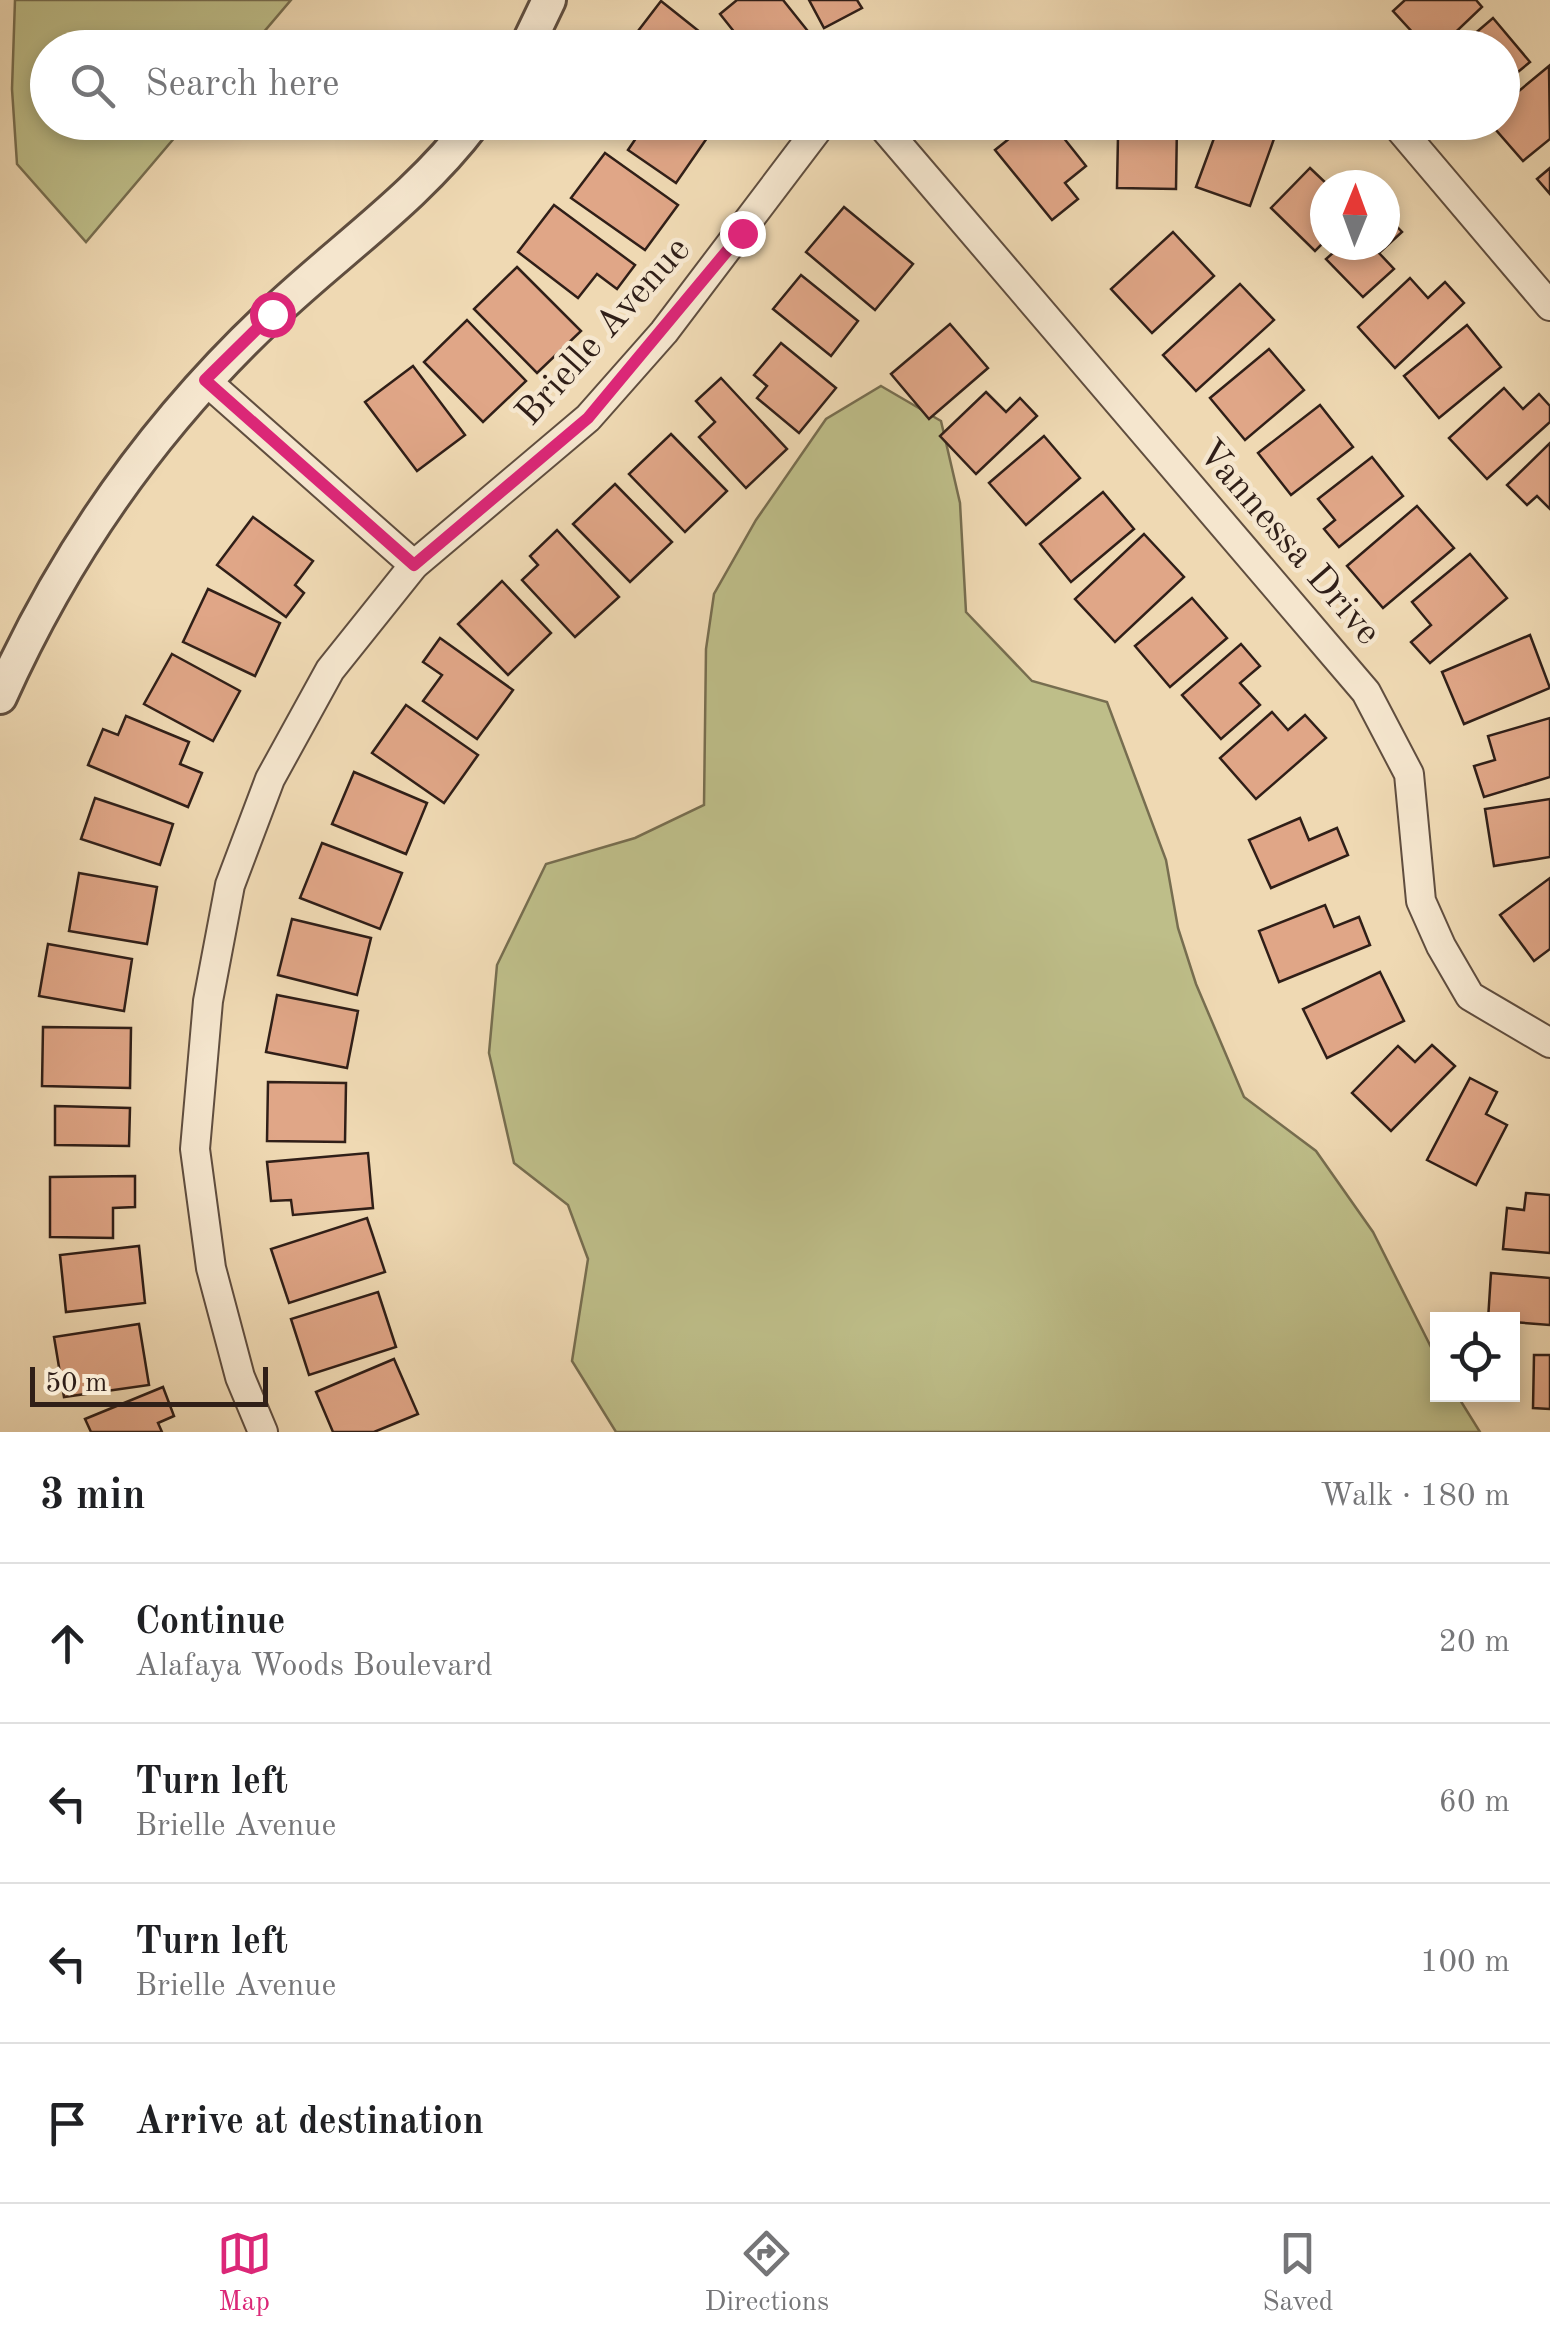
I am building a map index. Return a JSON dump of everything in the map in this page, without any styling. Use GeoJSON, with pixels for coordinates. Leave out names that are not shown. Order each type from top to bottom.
{"type":"FeatureCollection","features":[{"type":"Feature","properties":{"kind":"street"},"geometry":{"type":"LineString","coordinates":[[534,30],[548,0]]}},
{"type":"Feature","properties":{"kind":"street"},"geometry":{"type":"LineString","coordinates":[[0,697],[34,622],[80,542],[205,380],[272,314],[405,198],[458,140]]}},
{"type":"Feature","properties":{"kind":"street","name":"Brielle Avenue"},"geometry":{"type":"LineString","coordinates":[[263,1432],[240,1377],[211,1268],[195,1148],[208,1001],[230,885],[270,779],[330,670],[414,565],[588,418],[664,332],[808,140]]}},
{"type":"Feature","properties":{"kind":"street","name":"Vannessa Drive"},"geometry":{"type":"LineString","coordinates":[[895,140],[1366,692],[1409,774],[1421,900],[1441,946],[1470,996],[1550,1043]]}},
{"type":"Feature","properties":{"kind":"street"},"geometry":{"type":"LineString","coordinates":[[1409,140],[1550,306]]}},
{"type":"Feature","properties":{"kind":"street"},"geometry":{"type":"LineString","coordinates":[[205,380],[414,565]]}},
{"type":"Feature","properties":{"kind":"green space"},"geometry":{"type":"Polygon","coordinates":[[[15,0],[291,0],[265,30],[30,30],[30,140],[173,140],[86,242],[17,164],[12,89],[15,0]]]}},
{"type":"Feature","properties":{"kind":"green space"},"geometry":{"type":"Polygon","coordinates":[[[881,386],[941,421],[960,503],[966,612],[1032,681],[1107,702],[1166,860],[1178,928],[1196,984],[1244,1097],[1316,1151],[1373,1232],[1430,1345],[1430,1402],[1461,1402],[1480,1432],[616,1432],[572,1361],[588,1259],[568,1205],[514,1163],[489,1053],[497,965],[546,864],[635,838],[704,805],[706,649],[714,594],[756,520],[826,419],[881,386]]]}},
{"type":"Feature","properties":{"kind":"building"},"geometry":{"type":"Polygon","coordinates":[[[737,0],[783,0],[807,30],[733,30],[720,14],[737,0]]]}},
{"type":"Feature","properties":{"kind":"building"},"geometry":{"type":"Polygon","coordinates":[[[809,0],[857,0],[862,8],[824,28],[809,0]]]}},
{"type":"Feature","properties":{"kind":"building"},"geometry":{"type":"Polygon","coordinates":[[[1405,0],[1476,0],[1482,7],[1458,30],[1410,30],[1393,11],[1405,0]]]}},
{"type":"Feature","properties":{"kind":"building"},"geometry":{"type":"Polygon","coordinates":[[[661,1],[697,30],[639,30],[661,1]]]}},
{"type":"Feature","properties":{"kind":"building"},"geometry":{"type":"Polygon","coordinates":[[[1493,18],[1503,30],[1479,30],[1493,18]]]}},
{"type":"Feature","properties":{"kind":"building"},"geometry":{"type":"Polygon","coordinates":[[[1520,50],[1530,62],[1520,70],[1520,50]]]}},
{"type":"Feature","properties":{"kind":"building"},"geometry":{"type":"Polygon","coordinates":[[[1549,66],[1550,139],[1523,161],[1505,140],[1520,140],[1520,90],[1549,66]]]}},
{"type":"Feature","properties":{"kind":"building"},"geometry":{"type":"Polygon","coordinates":[[[635,140],[706,140],[676,183],[628,150],[635,140]]]}},
{"type":"Feature","properties":{"kind":"building"},"geometry":{"type":"Polygon","coordinates":[[[1008,140],[1065,140],[1086,166],[1065,183],[1078,199],[1052,220],[995,150],[1008,140]]]}},
{"type":"Feature","properties":{"kind":"building"},"geometry":{"type":"Polygon","coordinates":[[[1118,140],[1177,140],[1176,189],[1117,188],[1118,140]]]}},
{"type":"Feature","properties":{"kind":"building"},"geometry":{"type":"Polygon","coordinates":[[[1213,140],[1274,140],[1250,206],[1196,187],[1213,140]]]}},
{"type":"Feature","properties":{"kind":"building"},"geometry":{"type":"Polygon","coordinates":[[[605,153],[678,205],[645,250],[571,198],[605,153]]]}},
{"type":"Feature","properties":{"kind":"building"},"geometry":{"type":"Polygon","coordinates":[[[1310,168],[1312,170],[1310,246],[1271,208],[1310,168]]]}},
{"type":"Feature","properties":{"kind":"building"},"geometry":{"type":"Polygon","coordinates":[[[1550,168],[1550,194],[1537,179],[1550,168]]]}},
{"type":"Feature","properties":{"kind":"building"},"geometry":{"type":"Polygon","coordinates":[[[554,205],[635,265],[617,289],[597,274],[578,298],[518,252],[554,205]]]}},
{"type":"Feature","properties":{"kind":"building"},"geometry":{"type":"Polygon","coordinates":[[[844,207],[913,264],[875,310],[806,252],[844,207]]]}},
{"type":"Feature","properties":{"kind":"building"},"geometry":{"type":"Polygon","coordinates":[[[1173,232],[1214,276],[1152,333],[1111,289],[1173,232]]]}},
{"type":"Feature","properties":{"kind":"building"},"geometry":{"type":"Polygon","coordinates":[[[1327,260],[1386,260],[1394,269],[1363,297],[1327,260]]]}},
{"type":"Feature","properties":{"kind":"building"},"geometry":{"type":"Polygon","coordinates":[[[517,267],[581,331],[537,373],[474,309],[517,267]]]}},
{"type":"Feature","properties":{"kind":"building"},"geometry":{"type":"Polygon","coordinates":[[[801,275],[858,321],[831,356],[773,309],[801,275]]]}},
{"type":"Feature","properties":{"kind":"building"},"geometry":{"type":"Polygon","coordinates":[[[1410,278],[1428,298],[1445,282],[1464,303],[1395,368],[1358,327],[1410,278]]]}},
{"type":"Feature","properties":{"kind":"building"},"geometry":{"type":"Polygon","coordinates":[[[1240,284],[1274,320],[1196,391],[1163,355],[1240,284]]]}},
{"type":"Feature","properties":{"kind":"building"},"geometry":{"type":"Polygon","coordinates":[[[467,320],[526,381],[483,422],[424,362],[467,320]]]}},
{"type":"Feature","properties":{"kind":"building"},"geometry":{"type":"Polygon","coordinates":[[[950,324],[988,368],[929,419],[891,374],[950,324]]]}},
{"type":"Feature","properties":{"kind":"building"},"geometry":{"type":"Polygon","coordinates":[[[1467,325],[1501,367],[1439,418],[1404,376],[1467,325]]]}},
{"type":"Feature","properties":{"kind":"building"},"geometry":{"type":"Polygon","coordinates":[[[781,343],[836,388],[799,433],[757,398],[767,386],[754,375],[781,343]]]}},
{"type":"Feature","properties":{"kind":"building"},"geometry":{"type":"Polygon","coordinates":[[[1269,349],[1304,390],[1245,440],[1210,398],[1269,349]]]}},
{"type":"Feature","properties":{"kind":"building"},"geometry":{"type":"Polygon","coordinates":[[[413,366],[465,435],[417,471],[365,402],[413,366]]]}},
{"type":"Feature","properties":{"kind":"building"},"geometry":{"type":"Polygon","coordinates":[[[721,378],[787,449],[746,488],[699,437],[715,422],[696,401],[721,378]]]}},
{"type":"Feature","properties":{"kind":"building"},"geometry":{"type":"Polygon","coordinates":[[[1504,388],[1523,409],[1539,394],[1550,406],[1550,422],[1487,479],[1449,438],[1504,388]]]}},
{"type":"Feature","properties":{"kind":"building"},"geometry":{"type":"Polygon","coordinates":[[[986,392],[1006,412],[1020,398],[1037,416],[976,474],[940,436],[986,392]]]}},
{"type":"Feature","properties":{"kind":"building"},"geometry":{"type":"Polygon","coordinates":[[[1320,405],[1353,447],[1291,495],[1258,453],[1320,405]]]}},
{"type":"Feature","properties":{"kind":"building"},"geometry":{"type":"Polygon","coordinates":[[[671,434],[727,491],[685,532],[629,474],[671,434]]]}},
{"type":"Feature","properties":{"kind":"building"},"geometry":{"type":"Polygon","coordinates":[[[1044,436],[1080,478],[1026,525],[989,483],[1044,436]]]}},
{"type":"Feature","properties":{"kind":"building"},"geometry":{"type":"Polygon","coordinates":[[[1550,443],[1550,509],[1537,496],[1527,505],[1507,485],[1550,443]]]}},
{"type":"Feature","properties":{"kind":"building"},"geometry":{"type":"Polygon","coordinates":[[[1372,457],[1403,496],[1339,547],[1324,529],[1335,520],[1318,499],[1372,457]]]}},
{"type":"Feature","properties":{"kind":"building"},"geometry":{"type":"Polygon","coordinates":[[[615,484],[672,542],[630,582],[573,524],[615,484]]]}},
{"type":"Feature","properties":{"kind":"building"},"geometry":{"type":"Polygon","coordinates":[[[1103,492],[1134,529],[1071,582],[1040,544],[1103,492]]]}},
{"type":"Feature","properties":{"kind":"building"},"geometry":{"type":"Polygon","coordinates":[[[1417,506],[1454,548],[1383,608],[1347,566],[1417,506]]]}},
{"type":"Feature","properties":{"kind":"building"},"geometry":{"type":"Polygon","coordinates":[[[253,517],[313,561],[295,585],[304,593],[286,617],[217,565],[253,517]]]}},
{"type":"Feature","properties":{"kind":"building"},"geometry":{"type":"Polygon","coordinates":[[[557,530],[619,597],[575,637],[522,580],[538,565],[530,556],[557,530]]]}},
{"type":"Feature","properties":{"kind":"building"},"geometry":{"type":"Polygon","coordinates":[[[1144,534],[1184,577],[1115,642],[1075,599],[1144,534]]]}},
{"type":"Feature","properties":{"kind":"building"},"geometry":{"type":"Polygon","coordinates":[[[1470,554],[1507,598],[1430,663],[1411,642],[1431,625],[1412,602],[1470,554]]]}},
{"type":"Feature","properties":{"kind":"building"},"geometry":{"type":"Polygon","coordinates":[[[502,581],[551,633],[508,675],[458,624],[502,581]]]}},
{"type":"Feature","properties":{"kind":"building"},"geometry":{"type":"Polygon","coordinates":[[[208,589],[280,623],[255,676],[183,642],[208,589]]]}},
{"type":"Feature","properties":{"kind":"building"},"geometry":{"type":"Polygon","coordinates":[[[1192,598],[1227,638],[1170,687],[1135,646],[1192,598]]]}},
{"type":"Feature","properties":{"kind":"building"},"geometry":{"type":"Polygon","coordinates":[[[1530,635],[1550,688],[1464,724],[1442,672],[1530,635]]]}},
{"type":"Feature","properties":{"kind":"building"},"geometry":{"type":"Polygon","coordinates":[[[440,638],[513,690],[477,739],[423,701],[442,675],[423,662],[440,638]]]}},
{"type":"Feature","properties":{"kind":"building"},"geometry":{"type":"Polygon","coordinates":[[[1241,644],[1260,666],[1240,683],[1260,705],[1221,739],[1182,695],[1241,644]]]}},
{"type":"Feature","properties":{"kind":"building"},"geometry":{"type":"Polygon","coordinates":[[[172,654],[240,691],[213,741],[144,704],[172,654]]]}},
{"type":"Feature","properties":{"kind":"building"},"geometry":{"type":"Polygon","coordinates":[[[406,705],[478,755],[444,803],[372,753],[406,705]]]}},
{"type":"Feature","properties":{"kind":"building"},"geometry":{"type":"Polygon","coordinates":[[[1272,712],[1288,730],[1305,715],[1326,738],[1256,799],[1220,758],[1272,712]]]}},
{"type":"Feature","properties":{"kind":"building"},"geometry":{"type":"Polygon","coordinates":[[[126,716],[189,742],[180,764],[202,773],[188,807],[88,765],[103,729],[118,735],[126,716]]]}},
{"type":"Feature","properties":{"kind":"building"},"geometry":{"type":"Polygon","coordinates":[[[1550,718],[1550,777],[1484,797],[1474,766],[1495,760],[1488,736],[1550,718]]]}},
{"type":"Feature","properties":{"kind":"building"},"geometry":{"type":"Polygon","coordinates":[[[354,772],[427,803],[406,854],[332,824],[354,772]]]}},
{"type":"Feature","properties":{"kind":"building"},"geometry":{"type":"Polygon","coordinates":[[[95,798],[173,824],[160,865],[81,839],[95,798]]]}},
{"type":"Feature","properties":{"kind":"building"},"geometry":{"type":"Polygon","coordinates":[[[1550,799],[1550,857],[1494,866],[1485,809],[1550,799]]]}},
{"type":"Feature","properties":{"kind":"building"},"geometry":{"type":"Polygon","coordinates":[[[1300,818],[1309,840],[1337,828],[1348,855],[1271,888],[1249,840],[1300,818]]]}},
{"type":"Feature","properties":{"kind":"building"},"geometry":{"type":"Polygon","coordinates":[[[322,843],[402,873],[380,929],[300,898],[322,843]]]}},
{"type":"Feature","properties":{"kind":"building"},"geometry":{"type":"Polygon","coordinates":[[[79,873],[157,887],[147,944],[69,931],[79,873]]]}},
{"type":"Feature","properties":{"kind":"building"},"geometry":{"type":"Polygon","coordinates":[[[1550,878],[1550,949],[1534,961],[1500,915],[1550,878]]]}},
{"type":"Feature","properties":{"kind":"building"},"geometry":{"type":"Polygon","coordinates":[[[1325,905],[1334,927],[1359,917],[1370,945],[1279,982],[1259,931],[1325,905]]]}},
{"type":"Feature","properties":{"kind":"building"},"geometry":{"type":"Polygon","coordinates":[[[292,919],[371,938],[357,995],[278,975],[292,919]]]}},
{"type":"Feature","properties":{"kind":"building"},"geometry":{"type":"Polygon","coordinates":[[[48,944],[132,959],[124,1011],[39,996],[48,944]]]}},
{"type":"Feature","properties":{"kind":"building"},"geometry":{"type":"Polygon","coordinates":[[[1380,972],[1404,1021],[1327,1058],[1303,1009],[1380,972]]]}},
{"type":"Feature","properties":{"kind":"building"},"geometry":{"type":"Polygon","coordinates":[[[277,995],[358,1011],[347,1068],[266,1052],[277,995]]]}},
{"type":"Feature","properties":{"kind":"building"},"geometry":{"type":"Polygon","coordinates":[[[43,1027],[131,1028],[130,1088],[42,1086],[43,1027]]]}},
{"type":"Feature","properties":{"kind":"building"},"geometry":{"type":"Polygon","coordinates":[[[1432,1045],[1455,1066],[1391,1131],[1352,1093],[1398,1046],[1415,1062],[1432,1045]]]}},
{"type":"Feature","properties":{"kind":"building"},"geometry":{"type":"Polygon","coordinates":[[[1470,1078],[1497,1092],[1486,1114],[1507,1125],[1476,1185],[1427,1160],[1470,1078]]]}},
{"type":"Feature","properties":{"kind":"building"},"geometry":{"type":"Polygon","coordinates":[[[268,1082],[346,1083],[345,1142],[267,1141],[268,1082]]]}},
{"type":"Feature","properties":{"kind":"building"},"geometry":{"type":"Polygon","coordinates":[[[55,1106],[130,1108],[129,1146],[55,1145],[55,1106]]]}},
{"type":"Feature","properties":{"kind":"building"},"geometry":{"type":"Polygon","coordinates":[[[368,1153],[373,1208],[293,1215],[291,1200],[271,1201],[267,1162],[368,1153]]]}},
{"type":"Feature","properties":{"kind":"building"},"geometry":{"type":"Polygon","coordinates":[[[135,1176],[135,1207],[113,1208],[113,1238],[50,1237],[50,1177],[135,1176]]]}},
{"type":"Feature","properties":{"kind":"building"},"geometry":{"type":"Polygon","coordinates":[[[1526,1193],[1550,1195],[1550,1253],[1503,1249],[1507,1208],[1524,1210],[1526,1193]]]}},
{"type":"Feature","properties":{"kind":"building"},"geometry":{"type":"Polygon","coordinates":[[[367,1218],[385,1272],[289,1303],[271,1249],[367,1218]]]}},
{"type":"Feature","properties":{"kind":"building"},"geometry":{"type":"Polygon","coordinates":[[[139,1246],[145,1303],[66,1312],[60,1255],[139,1246]]]}},
{"type":"Feature","properties":{"kind":"building"},"geometry":{"type":"Polygon","coordinates":[[[1491,1273],[1550,1278],[1550,1325],[1520,1323],[1520,1312],[1489,1312],[1491,1273]]]}},
{"type":"Feature","properties":{"kind":"building"},"geometry":{"type":"Polygon","coordinates":[[[378,1292],[396,1347],[309,1375],[291,1319],[378,1292]]]}},
{"type":"Feature","properties":{"kind":"building"},"geometry":{"type":"Polygon","coordinates":[[[139,1324],[149,1385],[64,1397],[54,1337],[139,1324]]]}},
{"type":"Feature","properties":{"kind":"building"},"geometry":{"type":"Polygon","coordinates":[[[1534,1355],[1550,1355],[1550,1409],[1533,1408],[1534,1355]]]}},
{"type":"Feature","properties":{"kind":"building"},"geometry":{"type":"Polygon","coordinates":[[[394,1359],[418,1414],[374,1432],[333,1432],[316,1392],[394,1359]]]}},
{"type":"Feature","properties":{"kind":"building"},"geometry":{"type":"Polygon","coordinates":[[[163,1387],[174,1416],[158,1423],[162,1432],[91,1432],[85,1419],[163,1387]]]}},
{"type":"Feature","properties":{"kind":"route"},"geometry":{"type":"LineString","coordinates":[[272,314],[205,380],[414,565],[588,418],[664,332],[742,233]]}}]}
